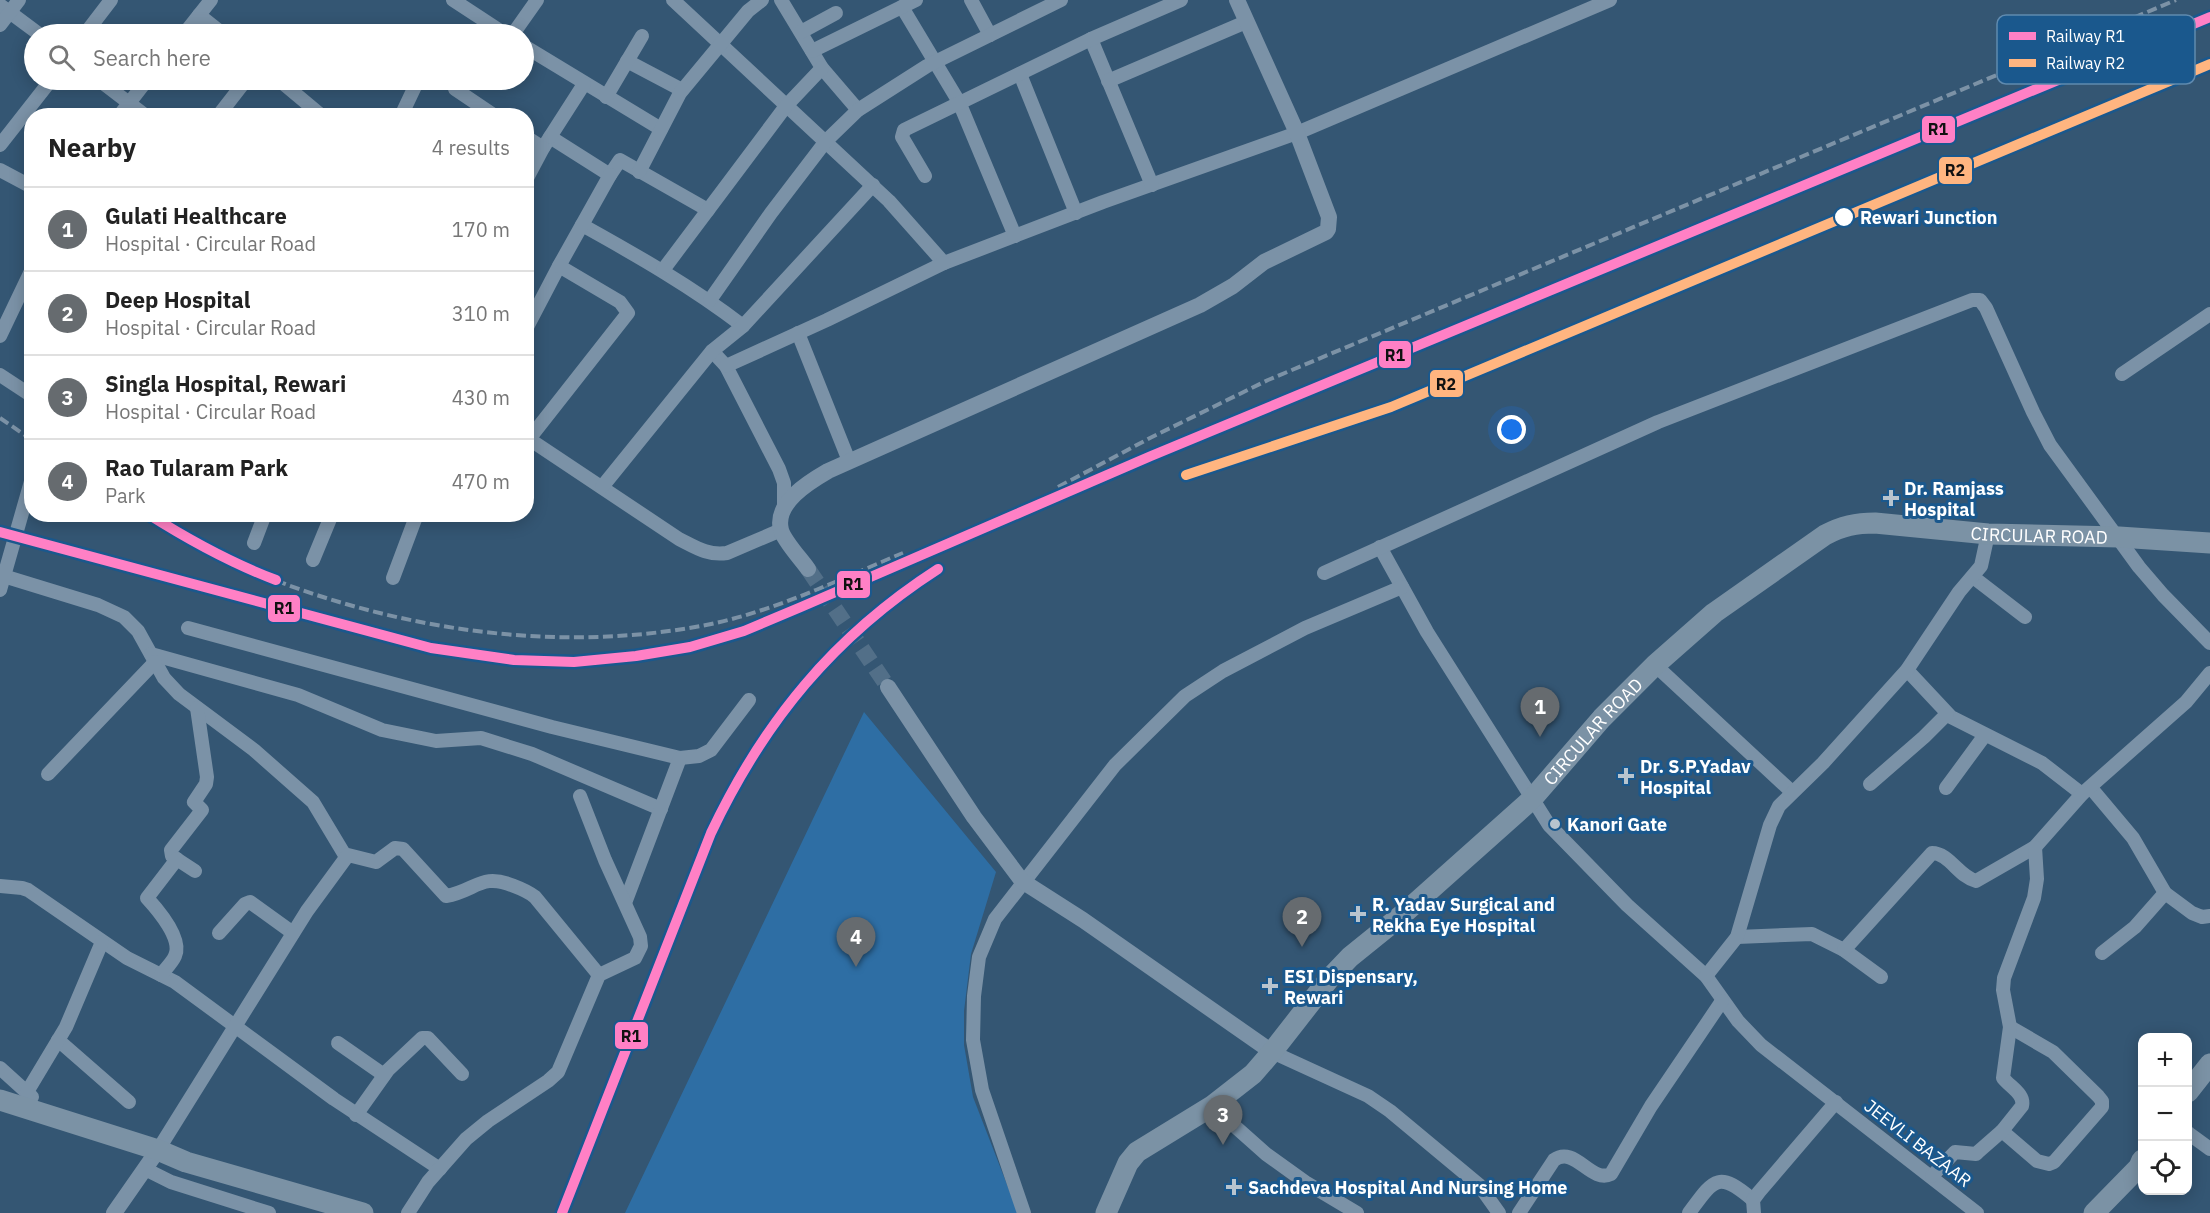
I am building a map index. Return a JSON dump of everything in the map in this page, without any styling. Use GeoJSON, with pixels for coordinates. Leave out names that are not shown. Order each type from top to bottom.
{"type":"FeatureCollection","features":[{"type":"Feature","properties":{"kind":"main road","name":"CIRCULAR ROAD"},"geometry":{"type":"LineString","coordinates":[[1107,1213],[1128,1163],[1137,1152],[1212,1106],[1253,1074],[1329,979],[1350,957],[1402,915],[1532,799],[1602,718],[1655,665],[1714,613],[1825,535],[1840,527],[1858,523],[1875,523],[1988,534],[2118,537],[2210,543]]}},
{"type":"Feature","properties":{"kind":"main road"},"geometry":{"type":"LineString","coordinates":[[2191,1087],[2210,1064]]}},
{"type":"Feature","properties":{"kind":"main road"},"geometry":{"type":"LineString","coordinates":[[0,1101],[53,1117],[151,1160]]}},
{"type":"Feature","properties":{"kind":"main road"},"geometry":{"type":"LineString","coordinates":[[0,1110],[151,1160],[186,1162],[204,1175],[314,1213]]}},
{"type":"Feature","properties":{"kind":"main road"},"geometry":{"type":"LineString","coordinates":[[2094,1213],[2124,1184],[2138,1165]]}},
{"type":"Feature","properties":{"kind":"main road"},"geometry":{"type":"LineString","coordinates":[[204,1175],[363,1213]]}},
{"type":"Feature","properties":{"kind":"street"},"geometry":{"type":"LineString","coordinates":[[0,25],[5,9],[19,0]]}},
{"type":"Feature","properties":{"kind":"street"},"geometry":{"type":"LineString","coordinates":[[93,24],[111,0]]}},
{"type":"Feature","properties":{"kind":"street"},"geometry":{"type":"LineString","coordinates":[[192,24],[211,0]]}},
{"type":"Feature","properties":{"kind":"street"},"geometry":{"type":"LineString","coordinates":[[453,0],[472,6],[493,24]]}},
{"type":"Feature","properties":{"kind":"street"},"geometry":{"type":"LineString","coordinates":[[520,24],[537,0]]}},
{"type":"Feature","properties":{"kind":"street"},"geometry":{"type":"LineString","coordinates":[[672,0],[873,185],[944,263]]}},
{"type":"Feature","properties":{"kind":"street"},"geometry":{"type":"LineString","coordinates":[[639,172],[682,90],[748,11],[762,0]]}},
{"type":"Feature","properties":{"kind":"street"},"geometry":{"type":"LineString","coordinates":[[781,0],[822,68],[858,110]]}},
{"type":"Feature","properties":{"kind":"street"},"geometry":{"type":"LineString","coordinates":[[812,51],[916,0]]}},
{"type":"Feature","properties":{"kind":"street"},"geometry":{"type":"LineString","coordinates":[[971,0],[990,35]]}},
{"type":"Feature","properties":{"kind":"street"},"geometry":{"type":"LineString","coordinates":[[710,300],[771,213],[826,141],[858,110],[936,62],[1061,0]]}},
{"type":"Feature","properties":{"kind":"street"},"geometry":{"type":"LineString","coordinates":[[925,176],[902,134],[911,126],[1091,39],[1181,0]]}},
{"type":"Feature","properties":{"kind":"street"},"geometry":{"type":"LineString","coordinates":[[784,508],[811,481],[849,461],[1200,305],[1233,286],[1264,262],[1323,234],[1328,229],[1329,217],[1297,134],[1237,0]]}},
{"type":"Feature","properties":{"kind":"street"},"geometry":{"type":"LineString","coordinates":[[726,366],[944,263],[1152,185],[1297,134],[1586,5],[1610,0]]}},
{"type":"Feature","properties":{"kind":"street"},"geometry":{"type":"LineString","coordinates":[[902,7],[959,102],[1015,236]]}},
{"type":"Feature","properties":{"kind":"street"},"geometry":{"type":"LineString","coordinates":[[5,9],[25,24]]}},
{"type":"Feature","properties":{"kind":"street"},"geometry":{"type":"LineString","coordinates":[[801,32],[836,13]]}},
{"type":"Feature","properties":{"kind":"street"},"geometry":{"type":"LineString","coordinates":[[200,15],[211,24]]}},
{"type":"Feature","properties":{"kind":"street"},"geometry":{"type":"LineString","coordinates":[[1108,81],[1246,22]]}},
{"type":"Feature","properties":{"kind":"street"},"geometry":{"type":"LineString","coordinates":[[606,97],[642,36]]}},
{"type":"Feature","properties":{"kind":"street"},"geometry":{"type":"LineString","coordinates":[[1091,39],[1152,185]]}},
{"type":"Feature","properties":{"kind":"street"},"geometry":{"type":"LineString","coordinates":[[534,52],[661,129]]}},
{"type":"Feature","properties":{"kind":"street"},"geometry":{"type":"LineString","coordinates":[[627,61],[682,90]]}},
{"type":"Feature","properties":{"kind":"street"},"geometry":{"type":"LineString","coordinates":[[663,270],[786,106],[822,68]]}},
{"type":"Feature","properties":{"kind":"street"},"geometry":{"type":"LineString","coordinates":[[1020,74],[1076,213]]}},
{"type":"Feature","properties":{"kind":"street"},"geometry":{"type":"LineString","coordinates":[[534,166],[584,84]]}},
{"type":"Feature","properties":{"kind":"street"},"geometry":{"type":"LineString","coordinates":[[29,108],[43,90]]}},
{"type":"Feature","properties":{"kind":"street"},"geometry":{"type":"LineString","coordinates":[[113,90],[136,108]]}},
{"type":"Feature","properties":{"kind":"street"},"geometry":{"type":"LineString","coordinates":[[125,108],[139,90]]}},
{"type":"Feature","properties":{"kind":"street"},"geometry":{"type":"LineString","coordinates":[[224,108],[238,90]]}},
{"type":"Feature","properties":{"kind":"street"},"geometry":{"type":"LineString","coordinates":[[290,90],[309,108]]}},
{"type":"Feature","properties":{"kind":"street"},"geometry":{"type":"LineString","coordinates":[[405,108],[413,90]]}},
{"type":"Feature","properties":{"kind":"street"},"geometry":{"type":"LineString","coordinates":[[456,90],[483,108]]}},
{"type":"Feature","properties":{"kind":"street"},"geometry":{"type":"LineString","coordinates":[[0,145],[24,114]]}},
{"type":"Feature","properties":{"kind":"street"},"geometry":{"type":"LineString","coordinates":[[534,139],[547,143],[610,176]]}},
{"type":"Feature","properties":{"kind":"street"},"geometry":{"type":"LineString","coordinates":[[534,314],[620,160],[708,210]]}},
{"type":"Feature","properties":{"kind":"street"},"geometry":{"type":"LineString","coordinates":[[0,170],[24,183]]}},
{"type":"Feature","properties":{"kind":"street"},"geometry":{"type":"LineString","coordinates":[[602,487],[712,351],[743,326],[873,185]]}},
{"type":"Feature","properties":{"kind":"street"},"geometry":{"type":"LineString","coordinates":[[582,225],[663,270],[710,300],[743,326]]}},
{"type":"Feature","properties":{"kind":"street"},"geometry":{"type":"LineString","coordinates":[[534,430],[628,313],[620,302],[559,266]]}},
{"type":"Feature","properties":{"kind":"street"},"geometry":{"type":"LineString","coordinates":[[0,336],[24,286]]}},
{"type":"Feature","properties":{"kind":"street"},"geometry":{"type":"LineString","coordinates":[[1324,573],[1658,422],[1972,300],[1980,300],[1986,308],[2050,445],[2139,567],[2210,643]]}},
{"type":"Feature","properties":{"kind":"street"},"geometry":{"type":"LineString","coordinates":[[2122,374],[2210,314]]}},
{"type":"Feature","properties":{"kind":"street"},"geometry":{"type":"LineString","coordinates":[[798,333],[849,461]]}},
{"type":"Feature","properties":{"kind":"street"},"geometry":{"type":"LineString","coordinates":[[712,351],[726,366],[779,469],[784,483],[781,530],[807,569]]}},
{"type":"Feature","properties":{"kind":"street"},"geometry":{"type":"LineString","coordinates":[[0,375],[24,391]]}},
{"type":"Feature","properties":{"kind":"street"},"geometry":{"type":"LineString","coordinates":[[534,442],[679,538],[711,554],[727,553],[781,530]]}},
{"type":"Feature","properties":{"kind":"street"},"geometry":{"type":"LineString","coordinates":[[24,505],[2,581],[98,605],[124,616],[138,631],[164,678],[171,686],[254,750],[313,802],[346,857]]}},
{"type":"Feature","properties":{"kind":"street"},"geometry":{"type":"LineString","coordinates":[[254,543],[262,522]]}},
{"type":"Feature","properties":{"kind":"street"},"geometry":{"type":"LineString","coordinates":[[313,560],[329,522]]}},
{"type":"Feature","properties":{"kind":"street"},"geometry":{"type":"LineString","coordinates":[[393,578],[414,522]]}},
{"type":"Feature","properties":{"kind":"street"},"geometry":{"type":"LineString","coordinates":[[1706,976],[1737,937],[1770,825],[1779,806],[1822,763],[1907,670],[1959,592],[1982,566],[1988,534]]}},
{"type":"Feature","properties":{"kind":"street","name":"JEEVLI BAZAAR"},"geometry":{"type":"LineString","coordinates":[[1380,547],[1427,632],[1549,825],[1627,904],[1706,976],[1737,1021],[1761,1045],[1977,1213]]}},
{"type":"Feature","properties":{"kind":"street"},"geometry":{"type":"LineString","coordinates":[[1973,577],[2025,617]]}},
{"type":"Feature","properties":{"kind":"street"},"geometry":{"type":"LineString","coordinates":[[1024,1213],[982,1090],[973,1040],[974,996],[980,957],[995,919],[1022,881],[1055,844],[1115,765],[1185,696],[1223,671],[1305,628],[1402,587]]}},
{"type":"Feature","properties":{"kind":"street"},"geometry":{"type":"LineString","coordinates":[[188,628],[552,727],[680,758],[699,756],[711,750],[749,699]]}},
{"type":"Feature","properties":{"kind":"street"},"geometry":{"type":"LineString","coordinates":[[48,774],[153,658]]}},
{"type":"Feature","properties":{"kind":"street"},"geometry":{"type":"LineString","coordinates":[[153,658],[298,695],[382,730],[436,741],[481,738],[532,754],[661,809]]}},
{"type":"Feature","properties":{"kind":"street"},"geometry":{"type":"LineString","coordinates":[[1655,665],[1792,792]]}},
{"type":"Feature","properties":{"kind":"street"},"geometry":{"type":"LineString","coordinates":[[1907,670],[1947,714],[1964,725],[2042,763],[2086,791],[2133,838],[2165,893],[2192,913],[2202,917],[2210,916]]}},
{"type":"Feature","properties":{"kind":"street"},"geometry":{"type":"LineString","coordinates":[[1844,950],[1932,853],[1941,854],[1969,879],[1976,881],[2035,847],[2086,791],[2186,702],[2210,673]]}},
{"type":"Feature","properties":{"kind":"street"},"geometry":{"type":"LineString","coordinates":[[888,687],[974,817],[1022,881],[1083,920],[1272,1052],[1368,1096],[1390,1111],[1470,1177],[1485,1192],[1498,1213]]}},
{"type":"Feature","properties":{"kind":"street"},"geometry":{"type":"LineString","coordinates":[[195,871],[171,853],[172,847],[201,813],[201,808],[194,802],[207,780],[197,708]]}},
{"type":"Feature","properties":{"kind":"street"},"geometry":{"type":"LineString","coordinates":[[1870,784],[1947,714]]}},
{"type":"Feature","properties":{"kind":"street"},"geometry":{"type":"LineString","coordinates":[[1946,788],[1985,735]]}},
{"type":"Feature","properties":{"kind":"street"},"geometry":{"type":"LineString","coordinates":[[625,903],[680,758]]}},
{"type":"Feature","properties":{"kind":"street"},"geometry":{"type":"LineString","coordinates":[[408,1213],[421,1191],[466,1139],[558,1072],[599,975],[635,958],[639,951],[640,937],[580,796]]}},
{"type":"Feature","properties":{"kind":"street"},"geometry":{"type":"LineString","coordinates":[[1932,1176],[1955,1152],[1976,1155],[2002,1131],[2024,1102],[2003,1078],[2010,1027],[2003,990],[2004,978],[2034,898],[2037,879],[2035,847]]}},
{"type":"Feature","properties":{"kind":"street"},"geometry":{"type":"LineString","coordinates":[[114,1213],[151,1160],[293,933],[346,857],[351,855],[376,862],[395,848],[400,848],[417,862],[446,897],[491,880],[502,881],[529,892],[599,975]]}},
{"type":"Feature","properties":{"kind":"street"},"geometry":{"type":"LineString","coordinates":[[161,975],[176,955],[176,946],[166,920],[147,898],[177,859]]}},
{"type":"Feature","properties":{"kind":"street"},"geometry":{"type":"LineString","coordinates":[[0,886],[28,890],[127,958],[175,982],[356,1114],[440,1169]]}},
{"type":"Feature","properties":{"kind":"street"},"geometry":{"type":"LineString","coordinates":[[2102,953],[2135,927],[2165,893]]}},
{"type":"Feature","properties":{"kind":"street"},"geometry":{"type":"LineString","coordinates":[[219,933],[245,904],[250,902],[293,933]]}},
{"type":"Feature","properties":{"kind":"street"},"geometry":{"type":"LineString","coordinates":[[1737,937],[1812,934],[1844,950],[1881,977]]}},
{"type":"Feature","properties":{"kind":"street"},"geometry":{"type":"LineString","coordinates":[[27,1092],[66,1027],[102,942]]}},
{"type":"Feature","properties":{"kind":"street"},"geometry":{"type":"LineString","coordinates":[[1519,1213],[1559,1156],[1566,1156],[1577,1161],[1599,1176],[1606,1177],[1611,1174],[1651,1106],[1722,1000]]}},
{"type":"Feature","properties":{"kind":"street"},"geometry":{"type":"LineString","coordinates":[[2002,1131],[2037,1161],[2049,1164],[2054,1162],[2102,1107],[2102,1101],[2098,1096],[2052,1052],[2010,1027]]}},
{"type":"Feature","properties":{"kind":"street"},"geometry":{"type":"LineString","coordinates":[[356,1114],[384,1075],[424,1037],[428,1038],[462,1074]]}},
{"type":"Feature","properties":{"kind":"street"},"geometry":{"type":"LineString","coordinates":[[58,1040],[129,1102]]}},
{"type":"Feature","properties":{"kind":"street"},"geometry":{"type":"LineString","coordinates":[[338,1043],[384,1075]]}},
{"type":"Feature","properties":{"kind":"street"},"geometry":{"type":"LineString","coordinates":[[0,1068],[72,1135]]}},
{"type":"Feature","properties":{"kind":"street"},"geometry":{"type":"LineString","coordinates":[[1689,1213],[1718,1181],[1726,1181],[1737,1187],[1754,1207],[1836,1102]]}},
{"type":"Feature","properties":{"kind":"street"},"geometry":{"type":"LineString","coordinates":[[1212,1106],[1266,1154],[1305,1182],[1357,1213]]}},
{"type":"Feature","properties":{"kind":"street"},"geometry":{"type":"LineString","coordinates":[[2192,1136],[2210,1149]]}},
{"type":"Feature","properties":{"kind":"street"},"geometry":{"type":"LineString","coordinates":[[151,1160],[171,1182],[269,1213]]}},
{"type":"Feature","properties":{"kind":"shaded area"},"geometry":{"type":"Polygon","coordinates":[[[864,712],[996,872],[971,954],[964,1011],[964,1045],[973,1097],[1018,1213],[625,1213],[864,712]]]}},
{"type":"Feature","properties":{"kind":"tunnel"},"geometry":{"type":"LineString","coordinates":[[808,569],[888,687]]}},
{"type":"Feature","properties":{"kind":"railway"},"geometry":{"type":"LineString","coordinates":[[2140,15],[2176,0]]}},
{"type":"Feature","properties":{"kind":"railway"},"geometry":{"type":"LineString","coordinates":[[2195,23],[2210,17]]}},
{"type":"Feature","properties":{"kind":"railway"},"geometry":{"type":"LineString","coordinates":[[1058,487],[1150,438],[1268,380],[1997,75]]}},
{"type":"Feature","properties":{"kind":"railway"},"geometry":{"type":"LineString","coordinates":[[0,532],[431,648],[514,660],[574,662],[636,656],[690,647],[744,631],[1151,456],[2048,84]]}},
{"type":"Feature","properties":{"kind":"railway"},"geometry":{"type":"LineString","coordinates":[[0,418],[24,434]]}},
{"type":"Feature","properties":{"kind":"railway"},"geometry":{"type":"LineString","coordinates":[[161,522],[225,559],[304,591],[413,621],[526,636],[583,637],[639,634],[722,622],[775,606],[903,553]]}},
{"type":"Feature","properties":{"kind":"rail line","name":"R1"},"geometry":{"type":"LineString","coordinates":[[2195,23],[2210,17]]}},
{"type":"Feature","properties":{"kind":"rail line","name":"R2"},"geometry":{"type":"LineString","coordinates":[[2195,70],[2210,64]]}},
{"type":"Feature","properties":{"kind":"rail line","name":"R1"},"geometry":{"type":"LineString","coordinates":[[0,532],[431,648],[514,660],[574,662],[636,656],[690,647],[744,631],[1151,456],[2048,84]]}},
{"type":"Feature","properties":{"kind":"rail line","name":"R2"},"geometry":{"type":"LineString","coordinates":[[1186,475],[1391,407],[2162,84]]}},
{"type":"Feature","properties":{"kind":"rail line","name":"R1"},"geometry":{"type":"LineString","coordinates":[[161,522],[210,550],[276,580]]}},
{"type":"Feature","properties":{"kind":"rail line","name":"R1"},"geometry":{"type":"LineString","coordinates":[[562,1213],[711,833],[754,754],[805,684],[834,652],[901,595],[938,569]]}},
{"type":"Feature","properties":{"kind":"place","name":"Rewari Junction"},"geometry":{"type":"Point","coordinates":[1844,217]}},
{"type":"Feature","properties":{"kind":"place","name":"Dr. Ramjass Hospital"},"geometry":{"type":"Point","coordinates":[1891,498]}},
{"type":"Feature","properties":{"kind":"place","name":"Gulati Healthcare"},"geometry":{"type":"Point","coordinates":[1540,737]}},
{"type":"Feature","properties":{"kind":"place","name":"Dr. S.P.Yadav Hospital"},"geometry":{"type":"Point","coordinates":[1626,776]}},
{"type":"Feature","properties":{"kind":"place","name":"Kanori Gate"},"geometry":{"type":"Point","coordinates":[1555,824]}},
{"type":"Feature","properties":{"kind":"place","name":"R. Yadav Surgical and Rekha Eye Hospital"},"geometry":{"type":"Point","coordinates":[1358,914]}},
{"type":"Feature","properties":{"kind":"place","name":"Deep Hospital"},"geometry":{"type":"Point","coordinates":[1302,947]}},
{"type":"Feature","properties":{"kind":"place","name":"Rao Tularam Park"},"geometry":{"type":"Point","coordinates":[856,967]}},
{"type":"Feature","properties":{"kind":"place","name":"ESI Dispensary, Rewari"},"geometry":{"type":"Point","coordinates":[1270,986]}},
{"type":"Feature","properties":{"kind":"place","name":"Singla Hospital, Rewari"},"geometry":{"type":"Point","coordinates":[1223,1145]}},
{"type":"Feature","properties":{"kind":"place","name":"Sachdeva Hospital And Nursing Home"},"geometry":{"type":"Point","coordinates":[1234,1187]}}]}
